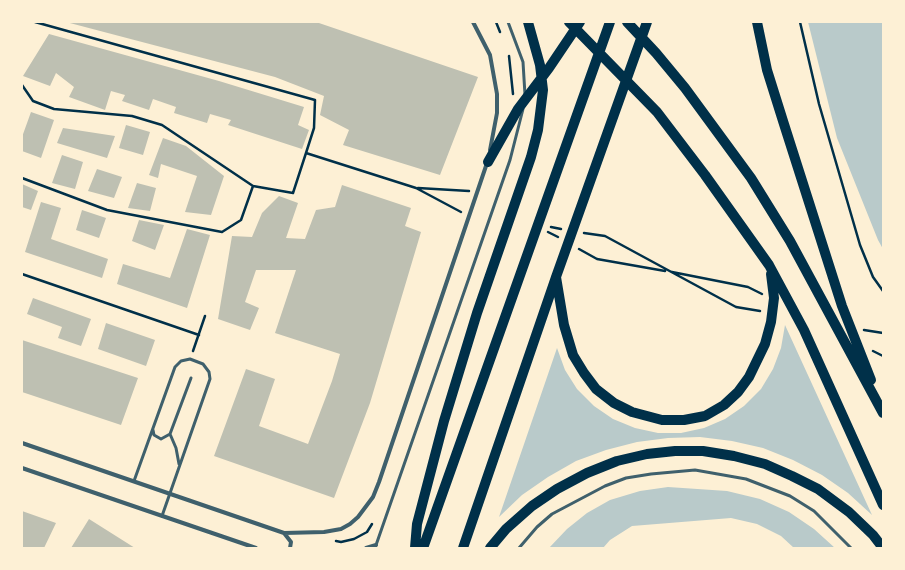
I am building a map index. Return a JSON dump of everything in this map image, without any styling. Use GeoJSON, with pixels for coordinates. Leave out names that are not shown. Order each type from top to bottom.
{"type":"FeatureCollection","features":[{"type":"Feature","properties":{"kind":"main road"},"geometry":{"type":"LineString","coordinates":[[416,548],[417,524],[444,421],[477,313],[531,157],[538,130],[543,90],[540,65],[528,22]]}},
{"type":"Feature","properties":{"kind":"main road"},"geometry":{"type":"LineString","coordinates":[[569,22],[657,112],[705,175],[769,265],[804,330],[883,505]]}},
{"type":"Feature","properties":{"kind":"main road"},"geometry":{"type":"LineString","coordinates":[[488,162],[518,109],[549,68],[580,22]]}},
{"type":"Feature","properties":{"kind":"main road"},"geometry":{"type":"LineString","coordinates":[[423,548],[525,265],[610,22]]}},
{"type":"Feature","properties":{"kind":"main road"},"geometry":{"type":"LineString","coordinates":[[627,22],[656,52],[685,88],[751,178],[790,241],[883,411]]}},
{"type":"Feature","properties":{"kind":"main road"},"geometry":{"type":"LineString","coordinates":[[463,548],[556,277],[647,22]]}},
{"type":"Feature","properties":{"kind":"main road"},"geometry":{"type":"LineString","coordinates":[[757,22],[767,70],[842,306],[883,411]]}},
{"type":"Feature","properties":{"kind":"main road"},"geometry":{"type":"LineString","coordinates":[[556,277],[564,325],[573,355],[596,389],[614,403],[632,412],[657,419],[684,420],[705,416],[724,405],[738,392],[752,372],[765,344],[773,309],[772,280],[769,265]]}},
{"type":"Feature","properties":{"kind":"main road"},"geometry":{"type":"LineString","coordinates":[[490,548],[506,529],[532,506],[563,486],[587,473],[617,461],[647,454],[674,451],[703,451],[734,456],[765,464],[792,476],[818,489],[849,512],[883,548]]}},
{"type":"Feature","properties":{"kind":"street"},"geometry":{"type":"LineString","coordinates":[[22,442],[284,533],[324,532],[341,529],[358,517],[372,497],[488,162],[495,131],[497,94],[490,55],[473,22]]}},
{"type":"Feature","properties":{"kind":"street"},"geometry":{"type":"LineString","coordinates":[[22,468],[256,548]]}},
{"type":"Feature","properties":{"kind":"street"},"geometry":{"type":"LineString","coordinates":[[284,533],[291,542],[290,548]]}},
{"type":"Feature","properties":{"kind":"street"},"geometry":{"type":"LineString","coordinates":[[366,548],[375,546]]}},
{"type":"Feature","properties":{"kind":"lane"},"geometry":{"type":"LineString","coordinates":[[375,546],[510,160],[519,126],[525,94],[525,79],[523,62],[508,22]]}},
{"type":"Feature","properties":{"kind":"lane"},"geometry":{"type":"LineString","coordinates":[[134,481],[175,367],[181,361],[190,359],[204,364],[209,372],[210,379],[162,516]]}},
{"type":"Feature","properties":{"kind":"lane"},"geometry":{"type":"LineString","coordinates":[[153,430],[154,435],[161,439],[170,434],[190,378]]}},
{"type":"Feature","properties":{"kind":"lane"},"geometry":{"type":"LineString","coordinates":[[170,434],[176,448],[179,466]]}},
{"type":"Feature","properties":{"kind":"lane"},"geometry":{"type":"LineString","coordinates":[[520,548],[537,527],[552,514],[605,486],[626,478],[695,470],[746,479],[790,496],[814,511],[851,548]]}},
{"type":"Feature","properties":{"kind":"path"},"geometry":{"type":"LineString","coordinates":[[22,86],[33,100],[54,109],[132,116],[162,125],[253,186],[293,193],[314,128],[315,100],[35,22]]}},
{"type":"Feature","properties":{"kind":"path"},"geometry":{"type":"LineString","coordinates":[[800,22],[821,111],[860,244],[873,276],[883,291]]}},
{"type":"Feature","properties":{"kind":"path"},"geometry":{"type":"LineString","coordinates":[[306,153],[416,188],[461,212],[468,213]]}},
{"type":"Feature","properties":{"kind":"path"},"geometry":{"type":"LineString","coordinates":[[22,178],[107,210],[222,232],[241,220],[253,186]]}},
{"type":"Feature","properties":{"kind":"path"},"geometry":{"type":"LineString","coordinates":[[416,188],[468,190],[474,194]]}},
{"type":"Feature","properties":{"kind":"path"},"geometry":{"type":"LineString","coordinates":[[548,226],[562,229]]}},
{"type":"Feature","properties":{"kind":"path"},"geometry":{"type":"LineString","coordinates":[[547,231],[559,238]]}},
{"type":"Feature","properties":{"kind":"path"},"geometry":{"type":"LineString","coordinates":[[577,231],[605,236],[736,307],[767,312]]}},
{"type":"Feature","properties":{"kind":"path"},"geometry":{"type":"LineString","coordinates":[[578,249],[597,259],[748,287],[768,297]]}},
{"type":"Feature","properties":{"kind":"path"},"geometry":{"type":"LineString","coordinates":[[22,274],[199,335]]}},
{"type":"Feature","properties":{"kind":"path"},"geometry":{"type":"LineString","coordinates":[[190,359],[205,316]]}},
{"type":"Feature","properties":{"kind":"path"},"geometry":{"type":"LineString","coordinates":[[860,329],[883,333]]}},
{"type":"Feature","properties":{"kind":"path"},"geometry":{"type":"LineString","coordinates":[[869,349],[883,356]]}},
{"type":"Feature","properties":{"kind":"shaded area"},"geometry":{"type":"Polygon","coordinates":[[[808,22],[883,22],[883,249],[837,138],[808,22]]]}},
{"type":"Feature","properties":{"kind":"shaded area"},"geometry":{"type":"Polygon","coordinates":[[[785,325],[872,515],[848,493],[822,475],[793,460],[763,448],[732,441],[700,437],[668,438],[637,442],[606,450],[576,461],[548,477],[522,495],[499,517],[557,348],[565,370],[577,389],[594,406],[613,419],[635,428],[658,433],[681,433],[704,428],[725,419],[744,406],[761,389],[773,369],[781,348],[785,325]]]}},
{"type":"Feature","properties":{"kind":"shaded area"},"geometry":{"type":"Polygon","coordinates":[[[668,487],[727,491],[760,499],[789,512],[814,529],[835,548],[794,548],[781,536],[757,524],[731,518],[632,526],[610,540],[603,548],[549,548],[567,529],[587,513],[610,500],[640,491],[668,487]]]}},
{"type":"Feature","properties":{"kind":"building"},"geometry":{"type":"Polygon","coordinates":[[[66,22],[316,22],[478,77],[440,175],[343,145],[349,130],[320,115],[324,96],[275,77],[66,22]]]}},
{"type":"Feature","properties":{"kind":"building"},"geometry":{"type":"Polygon","coordinates":[[[49,34],[219,81],[304,107],[298,125],[309,130],[302,149],[228,125],[231,120],[210,114],[207,123],[174,113],[176,107],[153,99],[149,110],[122,101],[125,95],[111,91],[105,110],[69,97],[74,87],[56,73],[50,86],[23,76],[49,34]]]}},
{"type":"Feature","properties":{"kind":"building"},"geometry":{"type":"Polygon","coordinates":[[[31,112],[54,120],[41,158],[22,151],[22,137],[31,112]]]}},
{"type":"Feature","properties":{"kind":"building"},"geometry":{"type":"Polygon","coordinates":[[[126,125],[150,132],[143,155],[119,148],[126,125]]]}},
{"type":"Feature","properties":{"kind":"building"},"geometry":{"type":"Polygon","coordinates":[[[63,128],[115,136],[107,158],[57,143],[63,128]]]}},
{"type":"Feature","properties":{"kind":"building"},"geometry":{"type":"Polygon","coordinates":[[[163,138],[186,146],[224,176],[211,215],[185,212],[197,176],[161,164],[158,178],[149,175],[163,138]]]}},
{"type":"Feature","properties":{"kind":"building"},"geometry":{"type":"Polygon","coordinates":[[[62,155],[83,162],[75,189],[52,183],[62,155]]]}},
{"type":"Feature","properties":{"kind":"building"},"geometry":{"type":"Polygon","coordinates":[[[97,169],[122,177],[114,198],[88,191],[97,169]]]}},
{"type":"Feature","properties":{"kind":"building"},"geometry":{"type":"Polygon","coordinates":[[[137,183],[156,188],[150,211],[128,208],[137,183]]]}},
{"type":"Feature","properties":{"kind":"building"},"geometry":{"type":"Polygon","coordinates":[[[22,184],[38,191],[31,210],[22,207],[22,184]]]}},
{"type":"Feature","properties":{"kind":"building"},"geometry":{"type":"Polygon","coordinates":[[[342,185],[411,208],[405,226],[421,232],[370,403],[334,498],[214,456],[246,369],[275,379],[259,426],[308,444],[332,381],[340,354],[275,333],[296,270],[256,270],[245,302],[259,308],[250,330],[218,319],[232,236],[252,237],[262,213],[279,196],[298,203],[286,238],[305,239],[316,210],[335,207],[342,185]]]}},
{"type":"Feature","properties":{"kind":"building"},"geometry":{"type":"Polygon","coordinates":[[[41,202],[61,208],[51,239],[108,259],[102,278],[25,252],[41,202]]]}},
{"type":"Feature","properties":{"kind":"building"},"geometry":{"type":"Polygon","coordinates":[[[82,210],[106,218],[99,238],[76,230],[82,210]]]}},
{"type":"Feature","properties":{"kind":"building"},"geometry":{"type":"Polygon","coordinates":[[[139,220],[164,225],[155,250],[132,241],[139,220]]]}},
{"type":"Feature","properties":{"kind":"building"},"geometry":{"type":"Polygon","coordinates":[[[187,229],[210,235],[187,308],[117,284],[123,264],[170,278],[187,229]]]}},
{"type":"Feature","properties":{"kind":"building"},"geometry":{"type":"Polygon","coordinates":[[[33,298],[91,319],[81,346],[58,338],[62,327],[27,314],[33,298]]]}},
{"type":"Feature","properties":{"kind":"building"},"geometry":{"type":"Polygon","coordinates":[[[106,323],[155,340],[146,366],[98,349],[106,323]]]}},
{"type":"Feature","properties":{"kind":"building"},"geometry":{"type":"Polygon","coordinates":[[[22,340],[138,378],[121,425],[22,392],[22,340]]]}},
{"type":"Feature","properties":{"kind":"building"},"geometry":{"type":"Polygon","coordinates":[[[22,511],[56,523],[44,548],[22,548],[22,511]]]}},
{"type":"Feature","properties":{"kind":"building"},"geometry":{"type":"Polygon","coordinates":[[[89,519],[135,548],[71,548],[89,519]]]}}]}
